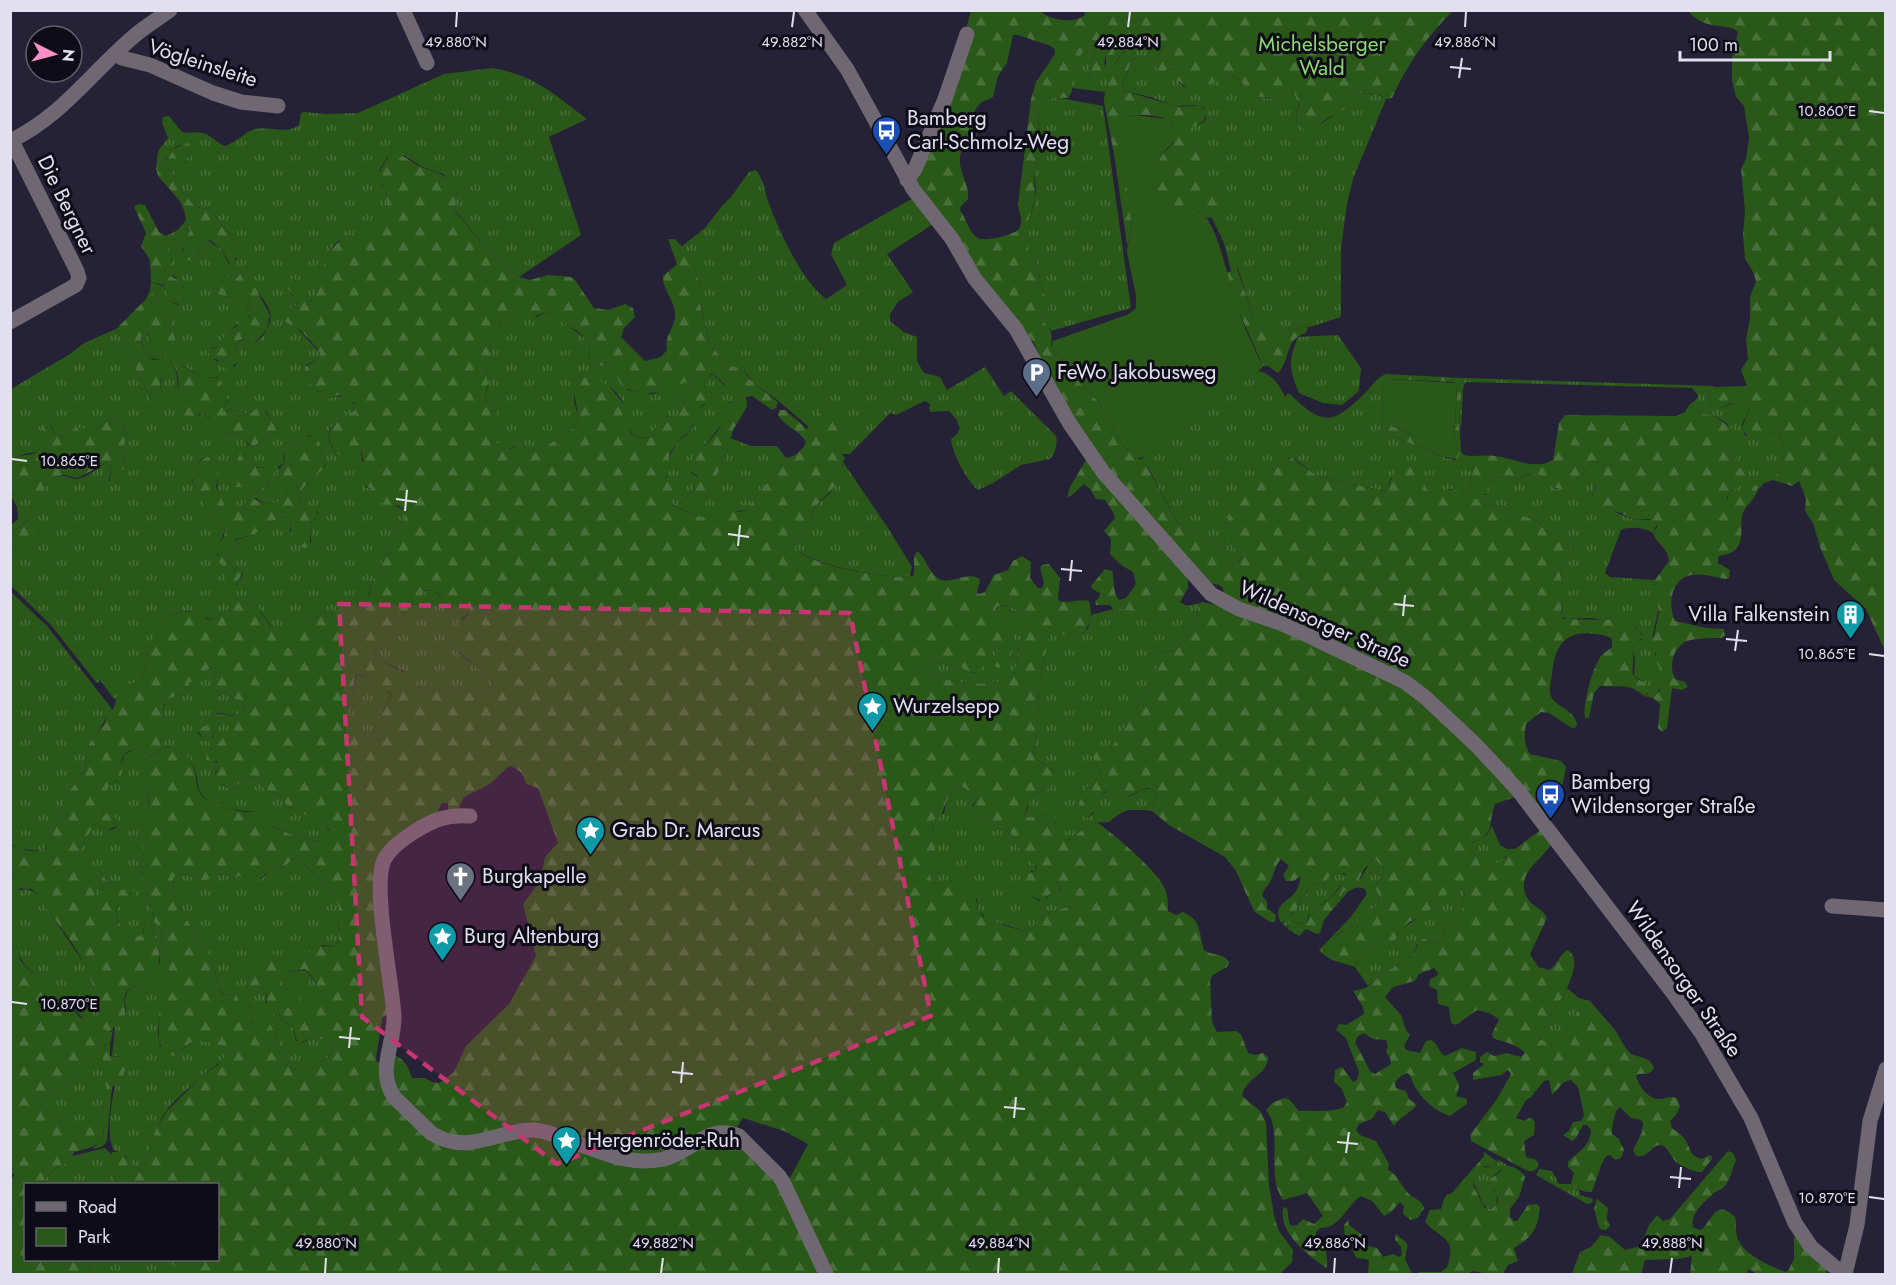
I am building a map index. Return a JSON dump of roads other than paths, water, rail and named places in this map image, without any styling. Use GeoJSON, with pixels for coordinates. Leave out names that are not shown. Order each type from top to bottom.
{"type":"FeatureCollection","features":[{"type":"Feature","properties":{"kind":"street"},"geometry":{"type":"LineString","coordinates":[[11,141],[53,114],[134,36],[150,16],[170,10]]}},
{"type":"Feature","properties":{"kind":"street"},"geometry":{"type":"LineString","coordinates":[[403,10],[427,63]]}},
{"type":"Feature","properties":{"kind":"street","name":"Wildensorger Straße"},"geometry":{"type":"LineString","coordinates":[[806,10],[847,69],[907,180],[952,240],[975,279],[1016,329],[1085,448],[1102,472],[1211,594],[1239,609],[1280,623],[1311,637],[1405,682],[1426,698],[1477,746],[1517,789],[1674,993],[1702,1034],[1751,1118],[1795,1223],[1811,1246],[1838,1273]]}},
{"type":"Feature","properties":{"kind":"street"},"geometry":{"type":"LineString","coordinates":[[907,180],[915,169],[945,99],[967,34]]}},
{"type":"Feature","properties":{"kind":"street","name":"Vögleinsleite"},"geometry":{"type":"LineString","coordinates":[[116,53],[122,58],[150,65],[213,93],[241,102],[278,106]]}},
{"type":"Feature","properties":{"kind":"street","name":"Die Bergner"},"geometry":{"type":"LineString","coordinates":[[10,322],[76,285],[79,278],[11,141]]}},
{"type":"Feature","properties":{"kind":"street"},"geometry":{"type":"LineString","coordinates":[[470,816],[444,816],[419,828],[392,848],[384,860],[380,896],[394,1018],[387,1057],[386,1078],[389,1090],[431,1133],[455,1141],[476,1143],[520,1131],[536,1130],[603,1154],[654,1161],[676,1155],[717,1132],[739,1136],[779,1176],[826,1275]]}},
{"type":"Feature","properties":{"kind":"street"},"geometry":{"type":"LineString","coordinates":[[1832,906],[1886,910]]}},
{"type":"Feature","properties":{"kind":"street"},"geometry":{"type":"LineString","coordinates":[[1838,1273],[1857,1225],[1870,1121],[1886,1070]]}},
{"type":"Feature","properties":{"kind":"place","name":"Bamberg Carl-Schmolz-Weg"},"geometry":{"type":"Point","coordinates":[886,156]}},
{"type":"Feature","properties":{"kind":"place","name":"FeWo Jakobusweg"},"geometry":{"type":"Point","coordinates":[1036,398]}},
{"type":"Feature","properties":{"kind":"place","name":"Villa Falkenstein"},"geometry":{"type":"Point","coordinates":[1851,640]}},
{"type":"Feature","properties":{"kind":"place","name":"Wurzelsepp"},"geometry":{"type":"Point","coordinates":[872,732]}},
{"type":"Feature","properties":{"kind":"place","name":"Bamberg Wildensorger Straße"},"geometry":{"type":"Point","coordinates":[1550,820]}},
{"type":"Feature","properties":{"kind":"place","name":"Grab Dr. Marcus"},"geometry":{"type":"Point","coordinates":[591,856]}},
{"type":"Feature","properties":{"kind":"place","name":"Burgkapelle"},"geometry":{"type":"Point","coordinates":[461,902]}},
{"type":"Feature","properties":{"kind":"place","name":"Burg Altenburg"},"geometry":{"type":"Point","coordinates":[443,962]}},
{"type":"Feature","properties":{"kind":"place","name":"Hergenröder-Ruh"},"geometry":{"type":"Point","coordinates":[566,1166]}},
{"type":"Feature","properties":{"kind":"park label","name":"Michelsberger Wald"},"geometry":{"type":"Point","coordinates":[1322,56]}}]}
